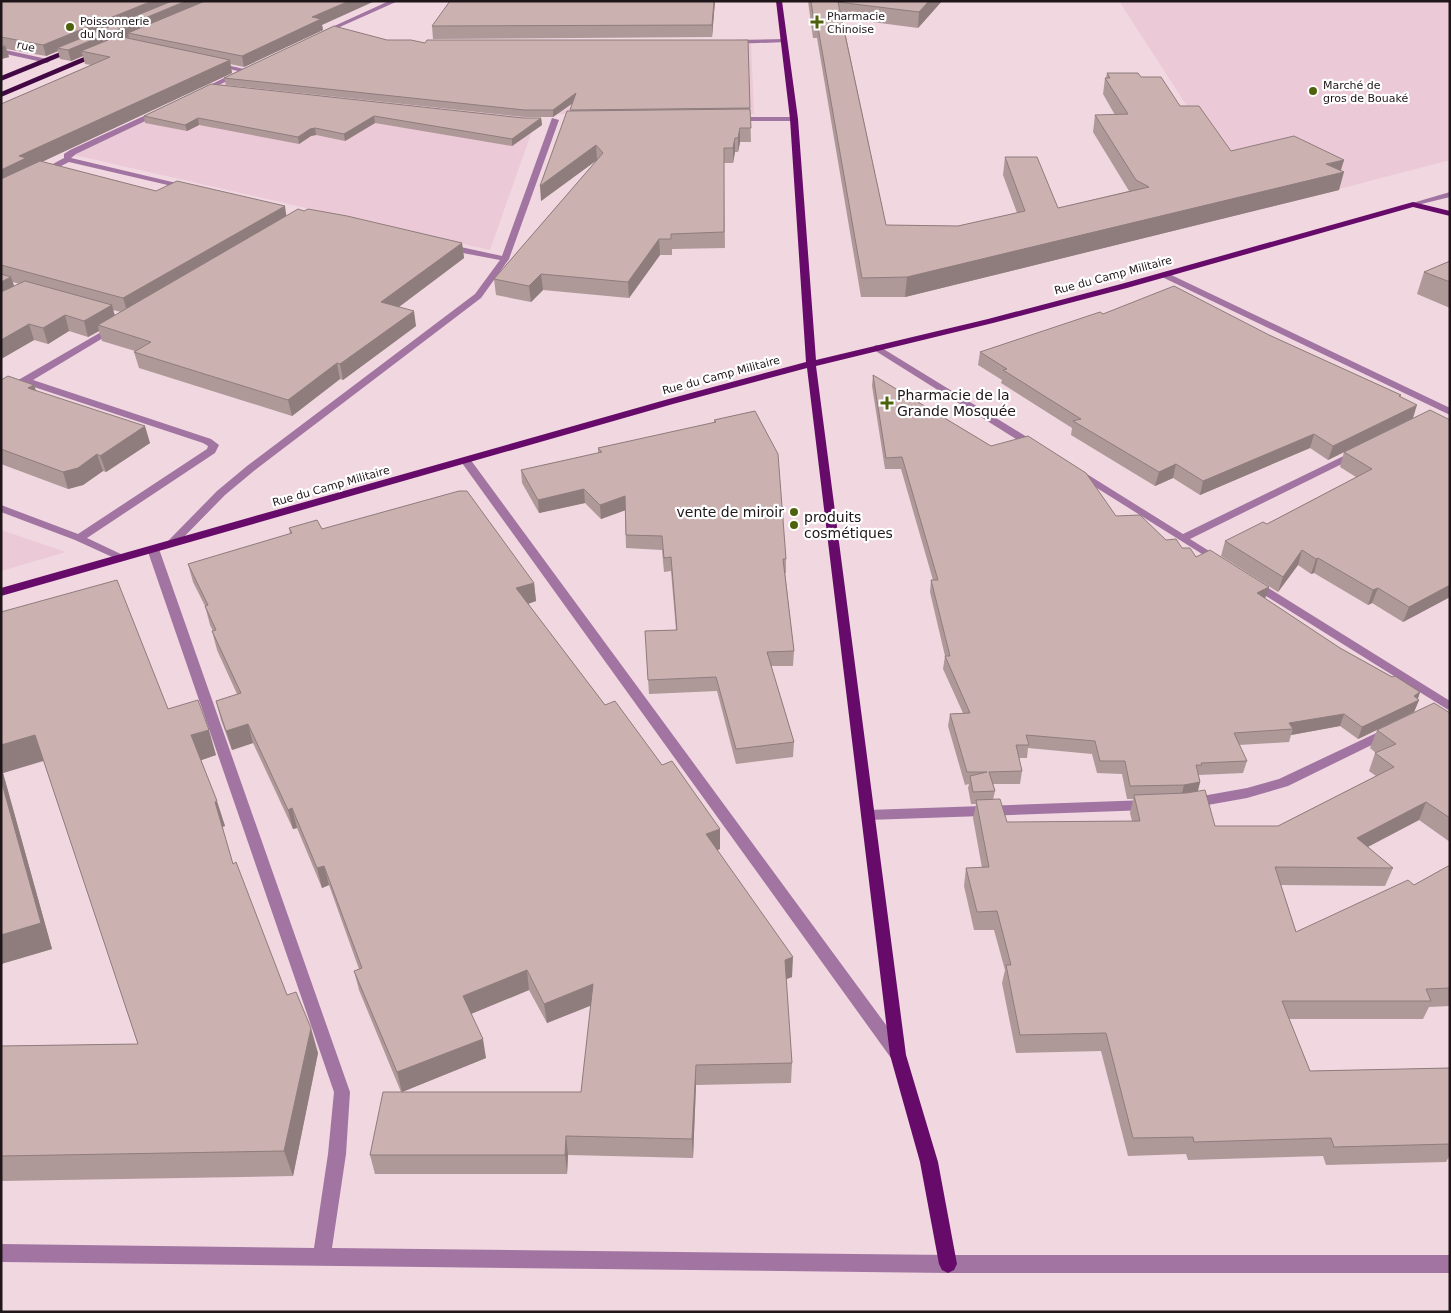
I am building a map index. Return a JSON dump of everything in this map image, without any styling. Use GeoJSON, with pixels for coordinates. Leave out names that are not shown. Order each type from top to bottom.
{"type":"FeatureCollection","features":[{"type":"Feature","properties":{"kind":"highway"},"geometry":{"type":"LineString","coordinates":[[1,79],[89,44]]}},
{"type":"Feature","properties":{"kind":"highway"},"geometry":{"type":"LineString","coordinates":[[1,95],[112,49]]}},
{"type":"Feature","properties":{"kind":"main road"},"geometry":{"type":"LineString","coordinates":[[779,1],[794,119],[811,364],[898,1055],[929,1162],[948,1264]]}},
{"type":"Feature","properties":{"kind":"main road"},"geometry":{"type":"LineString","coordinates":[[1413,204],[1450,214]]}},
{"type":"Feature","properties":{"kind":"main road","name":"Rue du Camp Militaire"},"geometry":{"type":"LineString","coordinates":[[1,592],[811,364],[1165,275],[1413,204]]}},
{"type":"Feature","properties":{"kind":"street"},"geometry":{"type":"LineString","coordinates":[[316,36],[395,1]]}},
{"type":"Feature","properties":{"kind":"street"},"geometry":{"type":"LineString","coordinates":[[334,28],[347,32]]}},
{"type":"Feature","properties":{"kind":"street"},"geometry":{"type":"LineString","coordinates":[[724,42],[784,41]]}},
{"type":"Feature","properties":{"kind":"street","name":"rue"},"geometry":{"type":"LineString","coordinates":[[1,51],[47,60]]}},
{"type":"Feature","properties":{"kind":"street"},"geometry":{"type":"LineString","coordinates":[[192,95],[263,62]]}},
{"type":"Feature","properties":{"kind":"street"},"geometry":{"type":"LineString","coordinates":[[207,63],[245,71]]}},
{"type":"Feature","properties":{"kind":"street"},"geometry":{"type":"LineString","coordinates":[[209,87],[229,90]]}},
{"type":"Feature","properties":{"kind":"street"},"geometry":{"type":"LineString","coordinates":[[68,159],[67,156],[73,152],[167,108]]}},
{"type":"Feature","properties":{"kind":"street"},"geometry":{"type":"LineString","coordinates":[[724,119],[794,119]]}},
{"type":"Feature","properties":{"kind":"street"},"geometry":{"type":"LineString","coordinates":[[172,543],[221,493],[251,468],[478,296],[506,259],[555,120]]}},
{"type":"Feature","properties":{"kind":"street"},"geometry":{"type":"LineString","coordinates":[[34,175],[68,159],[199,191]]}},
{"type":"Feature","properties":{"kind":"street","name":"Rue du Camp Militaire"},"geometry":{"type":"LineString","coordinates":[[1413,204],[1450,194]]}},
{"type":"Feature","properties":{"kind":"street"},"geometry":{"type":"LineString","coordinates":[[438,245],[506,259]]}},
{"type":"Feature","properties":{"kind":"street"},"geometry":{"type":"LineString","coordinates":[[1165,275],[1443,412]]}},
{"type":"Feature","properties":{"kind":"street"},"geometry":{"type":"LineString","coordinates":[[1,394],[128,320]]}},
{"type":"Feature","properties":{"kind":"street"},"geometry":{"type":"LineString","coordinates":[[876,348],[1042,451]]}},
{"type":"Feature","properties":{"kind":"street"},"geometry":{"type":"LineString","coordinates":[[24,380],[207,441],[214,445],[212,451],[80,538]]}},
{"type":"Feature","properties":{"kind":"street"},"geometry":{"type":"LineString","coordinates":[[1183,538],[1366,448]]}},
{"type":"Feature","properties":{"kind":"street"},"geometry":{"type":"LineString","coordinates":[[466,461],[898,1055]]}},
{"type":"Feature","properties":{"kind":"street"},"geometry":{"type":"LineString","coordinates":[[1067,466],[1225,565]]}},
{"type":"Feature","properties":{"kind":"street"},"geometry":{"type":"LineString","coordinates":[[1,508],[80,538],[121,558]]}},
{"type":"Feature","properties":{"kind":"street"},"geometry":{"type":"LineString","coordinates":[[153,549],[342,1092],[337,1154],[322,1256]]}},
{"type":"Feature","properties":{"kind":"street"},"geometry":{"type":"LineString","coordinates":[[1242,576],[1447,705]]}},
{"type":"Feature","properties":{"kind":"street"},"geometry":{"type":"LineString","coordinates":[[1427,713],[1447,705]]}},
{"type":"Feature","properties":{"kind":"street"},"geometry":{"type":"LineString","coordinates":[[1181,804],[1247,793],[1283,783],[1400,726]]}},
{"type":"Feature","properties":{"kind":"street"},"geometry":{"type":"LineString","coordinates":[[868,815],[1161,805]]}},
{"type":"Feature","properties":{"kind":"street"},"geometry":{"type":"LineString","coordinates":[[1,1253],[948,1264],[1450,1264]]}},
{"type":"Feature","properties":{"kind":"shaded area","name":"Marché de gros de Bouaké"},"geometry":{"type":"Polygon","coordinates":[[[1119,1],[1450,1],[1450,160],[1262,209],[1249,202],[1119,1]]]}},
{"type":"Feature","properties":{"kind":"shaded area"},"geometry":{"type":"Polygon","coordinates":[[[317,37],[389,45],[751,44],[754,114],[538,114],[490,250],[74,155],[317,37]]]}},
{"type":"Feature","properties":{"kind":"shaded area"},"geometry":{"type":"Polygon","coordinates":[[[1,530],[66,552],[1,571],[1,530]]]}},
{"type":"Feature","properties":{"kind":"building"},"geometry":{"type":"Polygon","coordinates":[[[1,1],[152,1],[43,45],[1,37],[1,1]]]}},
{"type":"Feature","properties":{"kind":"building"},"geometry":{"type":"Polygon","coordinates":[[[172,1],[186,1],[68,50],[57,48],[172,1]]]}},
{"type":"Feature","properties":{"kind":"building"},"geometry":{"type":"Polygon","coordinates":[[[205,1],[349,1],[312,17],[321,19],[242,56],[128,33],[205,1]]]}},
{"type":"Feature","properties":{"kind":"building"},"geometry":{"type":"Polygon","coordinates":[[[450,1],[714,1],[712,25],[432,26],[450,1]]]}},
{"type":"Feature","properties":{"kind":"building"},"geometry":{"type":"Polygon","coordinates":[[[811,1],[929,1],[919,12],[838,2],[886,225],[958,226],[1025,211],[1005,157],[1037,157],[1058,208],[1149,187],[1136,180],[1095,115],[1128,114],[1105,78],[1110,78],[1107,73],[1138,73],[1141,77],[1161,77],[1180,106],[1199,106],[1231,151],[1294,136],[1344,160],[1326,164],[1344,172],[907,277],[862,278],[817,22],[814,22],[811,1]]]}},
{"type":"Feature","properties":{"kind":"building"},"geometry":{"type":"Polygon","coordinates":[[[334,26],[387,40],[411,40],[425,43],[427,40],[748,40],[750,108],[570,110],[576,93],[553,110],[524,110],[224,78],[334,26]]]}},
{"type":"Feature","properties":{"kind":"building"},"geometry":{"type":"Polygon","coordinates":[[[118,36],[230,60],[19,156],[26,158],[1,170],[1,104],[110,57],[81,51],[118,36]]]}},
{"type":"Feature","properties":{"kind":"building"},"geometry":{"type":"Polygon","coordinates":[[[211,84],[523,118],[541,118],[512,139],[374,116],[344,134],[315,128],[298,137],[198,118],[185,125],[144,116],[211,84]]]}},
{"type":"Feature","properties":{"kind":"building"},"geometry":{"type":"Polygon","coordinates":[[[750,109],[751,128],[740,128],[733,148],[724,148],[724,232],[671,234],[671,239],[659,239],[628,282],[541,274],[529,286],[494,279],[603,153],[596,145],[540,186],[567,111],[750,109]]]}},
{"type":"Feature","properties":{"kind":"building"},"geometry":{"type":"Polygon","coordinates":[[[40,161],[156,191],[177,181],[285,206],[123,298],[1,265],[1,179],[40,161]]]}},
{"type":"Feature","properties":{"kind":"building"},"geometry":{"type":"Polygon","coordinates":[[[298,209],[347,216],[462,243],[381,302],[414,311],[340,364],[337,363],[288,400],[134,352],[151,342],[98,325],[298,209]]]}},
{"type":"Feature","properties":{"kind":"building"},"geometry":{"type":"Polygon","coordinates":[[[1450,261],[1450,282],[1424,272],[1450,261]]]}},
{"type":"Feature","properties":{"kind":"building"},"geometry":{"type":"Polygon","coordinates":[[[1,274],[11,277],[1,282],[1,274]]]}},
{"type":"Feature","properties":{"kind":"building"},"geometry":{"type":"Polygon","coordinates":[[[25,281],[112,305],[84,321],[65,315],[43,328],[29,324],[1,340],[1,292],[25,281]]]}},
{"type":"Feature","properties":{"kind":"building"},"geometry":{"type":"Polygon","coordinates":[[[1174,286],[1269,335],[1401,395],[1399,396],[1417,405],[1333,446],[1314,434],[1203,481],[1176,464],[1159,472],[1073,421],[1081,419],[1003,370],[1007,369],[980,352],[1100,312],[1103,314],[1174,286]]]}},
{"type":"Feature","properties":{"kind":"building"},"geometry":{"type":"Polygon","coordinates":[[[873,375],[991,446],[1028,436],[1086,473],[1116,516],[1140,515],[1166,540],[1176,539],[1182,548],[1190,548],[1196,557],[1210,550],[1269,587],[1257,593],[1340,648],[1392,677],[1395,676],[1420,692],[1414,696],[1419,700],[1362,727],[1344,714],[1289,723],[1293,729],[1234,733],[1247,761],[1201,763],[1202,765],[1196,765],[1200,782],[1184,785],[1130,786],[1125,761],[1100,761],[1095,741],[1026,735],[1029,745],[1016,745],[1022,771],[989,772],[995,791],[973,792],[970,776],[987,772],[967,772],[950,714],[970,713],[945,656],[950,656],[931,580],[938,580],[902,457],[886,458],[873,375]]]}},
{"type":"Feature","properties":{"kind":"building"},"geometry":{"type":"Polygon","coordinates":[[[8,376],[34,385],[28,388],[145,426],[100,456],[97,454],[78,468],[63,472],[1,449],[1,380],[8,376]]]}},
{"type":"Feature","properties":{"kind":"building"},"geometry":{"type":"Polygon","coordinates":[[[1430,410],[1450,420],[1450,585],[1409,607],[1378,588],[1373,590],[1302,550],[1283,577],[1225,541],[1263,522],[1267,524],[1372,469],[1344,452],[1430,410]]]}},
{"type":"Feature","properties":{"kind":"building"},"geometry":{"type":"Polygon","coordinates":[[[755,411],[778,454],[786,559],[783,559],[794,651],[767,652],[794,742],[736,749],[716,677],[648,680],[645,631],[677,630],[671,557],[664,558],[662,536],[626,535],[625,496],[600,505],[584,489],[538,500],[521,470],[602,452],[598,448],[716,422],[714,420],[755,411]]]}},
{"type":"Feature","properties":{"kind":"building"},"geometry":{"type":"Polygon","coordinates":[[[459,491],[467,491],[534,583],[516,588],[605,705],[615,701],[662,765],[672,761],[720,829],[706,834],[793,957],[785,960],[792,1063],[696,1065],[692,1139],[566,1136],[565,1155],[370,1155],[383,1092],[581,1092],[593,984],[544,1004],[527,970],[463,996],[483,1039],[397,1072],[354,971],[362,968],[324,866],[317,868],[292,808],[288,810],[248,724],[226,731],[216,701],[241,693],[212,631],[216,630],[205,606],[208,605],[188,564],[292,533],[289,528],[317,520],[322,529],[459,491]]]}},
{"type":"Feature","properties":{"kind":"building"},"geometry":{"type":"Polygon","coordinates":[[[117,580],[168,709],[198,700],[209,730],[191,735],[217,801],[215,802],[233,864],[236,862],[287,995],[296,992],[311,1028],[284,1151],[1,1156],[1,1046],[138,1044],[35,735],[1,745],[1,612],[117,580]]]}},
{"type":"Feature","properties":{"kind":"building"},"geometry":{"type":"Polygon","coordinates":[[[1434,703],[1450,713],[1450,818],[1426,802],[1357,838],[1393,868],[1275,867],[1296,932],[1408,880],[1414,885],[1450,865],[1450,988],[1426,989],[1431,1001],[1282,1001],[1310,1071],[1450,1068],[1450,1144],[1334,1147],[1331,1138],[1194,1142],[1193,1137],[1133,1138],[1106,1033],[1020,1035],[1006,965],[1011,965],[997,911],[977,912],[966,868],[989,867],[976,800],[1000,799],[1007,822],[1140,821],[1134,795],[1186,793],[1205,790],[1215,826],[1278,826],[1394,767],[1375,753],[1396,744],[1377,730],[1434,703]]]}},
{"type":"Feature","properties":{"kind":"building"},"geometry":{"type":"Polygon","coordinates":[[[1,780],[41,923],[1,935],[1,780]]]}},
{"type":"Feature","properties":{"kind":"place","name":"Pharmacie Chinoise"},"geometry":{"type":"Point","coordinates":[817,22]}},
{"type":"Feature","properties":{"kind":"place","name":"Poissonnerie du Nord"},"geometry":{"type":"Point","coordinates":[70,27]}},
{"type":"Feature","properties":{"kind":"place","name":"Marché de gros de Bouaké"},"geometry":{"type":"Point","coordinates":[1313,91]}},
{"type":"Feature","properties":{"kind":"place","name":"Pharmacie de la Grande Mosquée"},"geometry":{"type":"Point","coordinates":[887,403]}},
{"type":"Feature","properties":{"kind":"place","name":"vente de miroir"},"geometry":{"type":"Point","coordinates":[794,512]}},
{"type":"Feature","properties":{"kind":"place","name":"produits cosmétiques"},"geometry":{"type":"Point","coordinates":[794,525]}}]}
